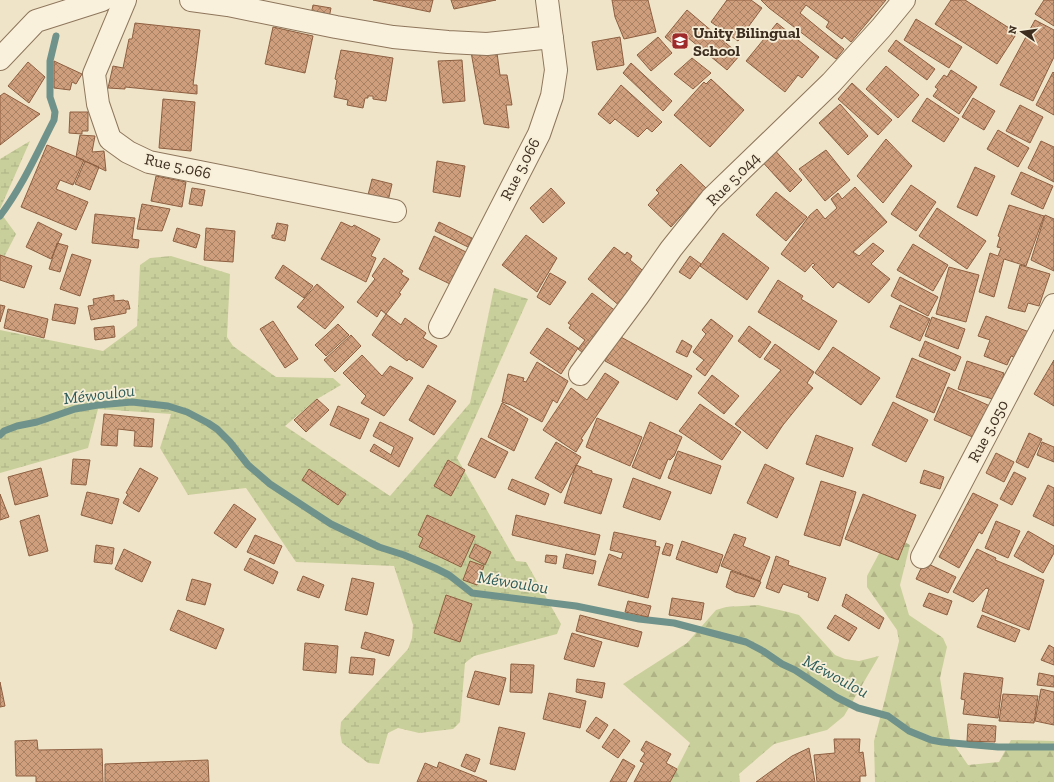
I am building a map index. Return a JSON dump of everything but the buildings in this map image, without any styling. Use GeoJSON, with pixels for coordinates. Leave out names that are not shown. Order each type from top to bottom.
{"type":"FeatureCollection","features":[{"type":"Feature","properties":{"kind":"street"},"geometry":{"type":"LineString","coordinates":[[0,59],[36,21],[102,0]]}},
{"type":"Feature","properties":{"kind":"street","name":"Rue 5.066"},"geometry":{"type":"LineString","coordinates":[[124,0],[94,74],[98,104],[110,139],[128,152],[149,162],[395,211]]}},
{"type":"Feature","properties":{"kind":"street"},"geometry":{"type":"LineString","coordinates":[[190,0],[228,4],[336,27],[393,37],[487,44],[552,38]]}},
{"type":"Feature","properties":{"kind":"street","name":"Rue 5.066"},"geometry":{"type":"LineString","coordinates":[[440,327],[539,134],[552,96],[556,70],[547,0]]}},
{"type":"Feature","properties":{"kind":"street","name":"Rue 5.044"},"geometry":{"type":"LineString","coordinates":[[580,374],[671,250],[711,199],[831,83],[881,28],[904,0]]}},
{"type":"Feature","properties":{"kind":"street","name":"Rue 5.050"},"geometry":{"type":"LineString","coordinates":[[922,557],[1054,305]]}},
{"type":"Feature","properties":{"kind":"green space"},"geometry":{"type":"Polygon","coordinates":[[[30,141],[0,209],[0,159],[30,141]]]}},
{"type":"Feature","properties":{"kind":"green space"},"geometry":{"type":"Polygon","coordinates":[[[0,212],[16,234],[0,265],[0,212]]]}},
{"type":"Feature","properties":{"kind":"green space"},"geometry":{"type":"Polygon","coordinates":[[[171,256],[230,274],[227,337],[233,346],[276,377],[333,378],[341,385],[317,399],[285,426],[390,496],[470,403],[494,288],[528,299],[457,458],[516,561],[526,562],[561,624],[557,634],[474,656],[465,663],[460,722],[453,729],[419,733],[398,728],[388,733],[379,764],[368,763],[342,743],[340,733],[341,722],[408,649],[412,638],[413,625],[394,566],[296,562],[246,488],[188,495],[160,448],[171,414],[98,409],[88,448],[0,473],[0,330],[103,351],[137,326],[140,265],[150,258],[171,256]]]}},
{"type":"Feature","properties":{"kind":"green space"},"geometry":{"type":"Polygon","coordinates":[[[901,540],[910,545],[900,585],[909,615],[943,638],[947,647],[940,678],[950,739],[968,765],[999,762],[1011,740],[1054,741],[1054,782],[875,782],[874,741],[899,641],[897,630],[867,587],[867,576],[882,548],[901,540]]]}},
{"type":"Feature","properties":{"kind":"green space"},"geometry":{"type":"Polygon","coordinates":[[[758,605],[799,615],[835,655],[845,659],[859,661],[879,656],[844,716],[827,730],[774,744],[739,774],[740,782],[670,782],[690,743],[623,684],[687,643],[716,610],[726,607],[758,605]]]}},
{"type":"Feature","properties":{"kind":"waterway"},"geometry":{"type":"LineString","coordinates":[[0,216],[22,182],[54,120],[55,112],[50,97],[50,61],[56,36]]}},
{"type":"Feature","properties":{"kind":"waterway","name":"Méwoulou"},"geometry":{"type":"LineString","coordinates":[[0,435],[4,431],[17,426],[37,422],[75,409],[98,405],[132,402],[168,406],[187,412],[217,429],[230,442],[248,465],[270,484],[331,524],[379,547],[404,555],[435,568],[449,575],[472,593],[576,606],[639,619],[674,623],[746,642],[782,664],[795,670],[836,697],[858,708],[888,716],[909,731],[931,740],[998,747],[1054,747]]}},
{"type":"Feature","properties":{"kind":"place","name":"Unity Bilingual School"},"geometry":{"type":"Point","coordinates":[680,41]}}]}
